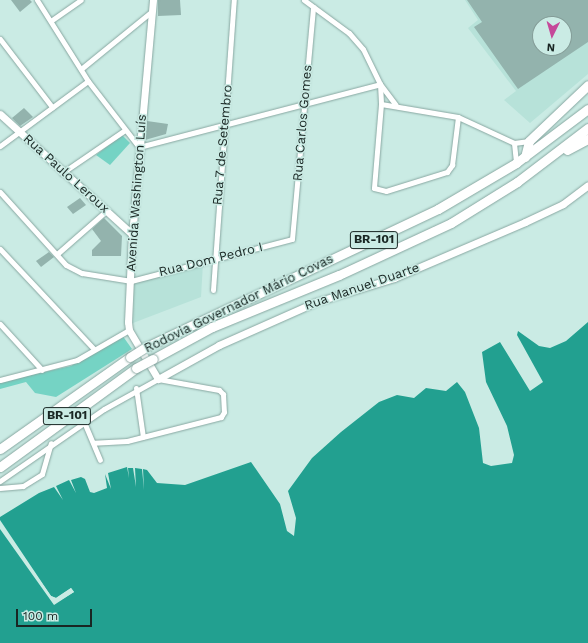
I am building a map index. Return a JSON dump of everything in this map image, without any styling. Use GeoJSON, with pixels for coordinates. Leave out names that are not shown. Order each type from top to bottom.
{"type":"FeatureCollection","features":[{"type":"Feature","properties":{"kind":"highway"},"geometry":{"type":"LineString","coordinates":[[525,157],[529,141],[588,84]]}},
{"type":"Feature","properties":{"kind":"highway","name":"Rodovia Governador Mário Covas"},"geometry":{"type":"LineString","coordinates":[[0,449],[146,347],[284,280],[403,227],[516,163],[588,109]]}},
{"type":"Feature","properties":{"kind":"highway","name":"Rodovia Governador Mário Covas"},"geometry":{"type":"LineString","coordinates":[[0,467],[136,368],[212,327],[424,237],[478,207],[554,156],[588,128]]}},
{"type":"Feature","properties":{"kind":"highway"},"geometry":{"type":"LineString","coordinates":[[554,156],[588,139]]}},
{"type":"Feature","properties":{"kind":"street"},"geometry":{"type":"LineString","coordinates":[[37,0],[52,20],[88,81],[139,147],[380,84]]}},
{"type":"Feature","properties":{"kind":"street"},"geometry":{"type":"LineString","coordinates":[[52,20],[81,0]]}},
{"type":"Feature","properties":{"kind":"street","name":"Avenida Washington Luís"},"geometry":{"type":"LineString","coordinates":[[129,330],[132,234],[153,0]]}},
{"type":"Feature","properties":{"kind":"street","name":"Rua 7 de Setembro"},"geometry":{"type":"LineString","coordinates":[[213,290],[234,0]]}},
{"type":"Feature","properties":{"kind":"street"},"geometry":{"type":"LineString","coordinates":[[304,0],[349,33],[364,49],[380,84],[396,105]]}},
{"type":"Feature","properties":{"kind":"street","name":"Rua Carlos Gomes"},"geometry":{"type":"LineString","coordinates":[[292,239],[313,7]]}},
{"type":"Feature","properties":{"kind":"street"},"geometry":{"type":"LineString","coordinates":[[81,68],[152,10]]}},
{"type":"Feature","properties":{"kind":"street"},"geometry":{"type":"LineString","coordinates":[[0,39],[52,107]]}},
{"type":"Feature","properties":{"kind":"street"},"geometry":{"type":"LineString","coordinates":[[0,146],[18,131],[88,81]]}},
{"type":"Feature","properties":{"kind":"street"},"geometry":{"type":"LineString","coordinates":[[380,84],[381,104],[374,188],[386,191],[397,189],[447,172],[452,165],[458,117]]}},
{"type":"Feature","properties":{"kind":"street"},"geometry":{"type":"LineString","coordinates":[[381,104],[396,105],[458,117],[514,143],[529,141]]}},
{"type":"Feature","properties":{"kind":"street","name":"Rua Paulo Leroux"},"geometry":{"type":"LineString","coordinates":[[0,114],[62,173],[107,210],[132,234]]}},
{"type":"Feature","properties":{"kind":"street"},"geometry":{"type":"LineString","coordinates":[[62,173],[125,130]]}},
{"type":"Feature","properties":{"kind":"street"},"geometry":{"type":"LineString","coordinates":[[514,143],[516,163]]}},
{"type":"Feature","properties":{"kind":"street","name":"Rua Manuel Duarte"},"geometry":{"type":"LineString","coordinates":[[158,379],[219,345],[316,302],[394,278],[525,222],[562,204],[588,185]]}},
{"type":"Feature","properties":{"kind":"street"},"geometry":{"type":"LineString","coordinates":[[0,192],[75,272],[131,281]]}},
{"type":"Feature","properties":{"kind":"street"},"geometry":{"type":"LineString","coordinates":[[57,254],[107,210]]}},
{"type":"Feature","properties":{"kind":"street","name":"Rua Dom Pedro I"},"geometry":{"type":"LineString","coordinates":[[131,281],[292,239]]}},
{"type":"Feature","properties":{"kind":"street"},"geometry":{"type":"LineString","coordinates":[[0,249],[94,349]]}},
{"type":"Feature","properties":{"kind":"street"},"geometry":{"type":"LineString","coordinates":[[0,324],[42,370]]}},
{"type":"Feature","properties":{"kind":"street"},"geometry":{"type":"LineString","coordinates":[[0,380],[77,360],[129,330],[158,379]]}},
{"type":"Feature","properties":{"kind":"street"},"geometry":{"type":"LineString","coordinates":[[0,481],[51,443],[136,388],[158,379],[220,390],[223,394],[224,412],[220,417],[143,437],[94,443]]}},
{"type":"Feature","properties":{"kind":"street"},"geometry":{"type":"LineString","coordinates":[[136,388],[143,437]]}},
{"type":"Feature","properties":{"kind":"street"},"geometry":{"type":"LineString","coordinates":[[84,422],[100,460]]}},
{"type":"Feature","properties":{"kind":"street"},"geometry":{"type":"LineString","coordinates":[[0,488],[23,486],[42,474],[51,443]]}},
{"type":"Feature","properties":{"kind":"shaded area"},"geometry":{"type":"Polygon","coordinates":[[[465,0],[588,0],[588,74],[530,123],[504,100],[516,91],[468,28],[478,20],[465,0]]]}},
{"type":"Feature","properties":{"kind":"shaded area"},"geometry":{"type":"Polygon","coordinates":[[[122,135],[130,143],[110,165],[96,155],[122,135]]]}},
{"type":"Feature","properties":{"kind":"shaded area"},"geometry":{"type":"Polygon","coordinates":[[[203,263],[201,297],[133,323],[134,282],[203,263]]]}},
{"type":"Feature","properties":{"kind":"shaded area"},"geometry":{"type":"Polygon","coordinates":[[[588,322],[588,643],[0,643],[0,529],[54,605],[74,592],[71,588],[56,598],[51,596],[0,520],[0,517],[39,493],[54,487],[63,500],[56,486],[69,480],[76,493],[71,480],[81,477],[85,479],[90,492],[94,493],[107,488],[105,474],[111,489],[108,473],[127,467],[129,478],[128,468],[133,468],[136,487],[135,468],[142,469],[144,490],[143,469],[147,470],[157,483],[185,485],[251,462],[280,504],[287,531],[294,536],[296,518],[288,491],[312,458],[341,432],[379,402],[397,395],[414,398],[426,388],[446,391],[457,382],[465,392],[479,428],[483,463],[491,466],[512,463],[514,455],[507,426],[486,382],[482,352],[500,342],[530,391],[543,382],[517,335],[518,331],[539,346],[550,348],[566,341],[588,322]]]}},
{"type":"Feature","properties":{"kind":"shaded area"},"geometry":{"type":"Polygon","coordinates":[[[122,335],[132,349],[56,397],[35,393],[26,382],[0,389],[0,382],[71,366],[122,335]]]}},
{"type":"Feature","properties":{"kind":"pier"},"geometry":{"type":"Polygon","coordinates":[[[0,524],[51,596],[56,598],[71,588],[74,592],[54,604],[0,524]]]}},
{"type":"Feature","properties":{"kind":"building"},"geometry":{"type":"Polygon","coordinates":[[[11,0],[30,0],[32,2],[20,12],[11,0]]]}},
{"type":"Feature","properties":{"kind":"building"},"geometry":{"type":"Polygon","coordinates":[[[158,0],[180,0],[181,15],[158,16],[158,0]]]}},
{"type":"Feature","properties":{"kind":"building"},"geometry":{"type":"Polygon","coordinates":[[[467,0],[588,0],[588,42],[572,53],[572,16],[532,16],[532,56],[567,56],[518,89],[474,27],[482,22],[467,0]]]}},
{"type":"Feature","properties":{"kind":"building"},"geometry":{"type":"Polygon","coordinates":[[[24,108],[33,117],[20,126],[12,118],[24,108]]]}},
{"type":"Feature","properties":{"kind":"building"},"geometry":{"type":"Polygon","coordinates":[[[147,121],[168,124],[166,134],[145,140],[147,121]]]}},
{"type":"Feature","properties":{"kind":"building"},"geometry":{"type":"Polygon","coordinates":[[[80,198],[86,205],[73,214],[67,207],[80,198]]]}},
{"type":"Feature","properties":{"kind":"building"},"geometry":{"type":"Polygon","coordinates":[[[104,218],[122,236],[121,256],[92,256],[92,250],[101,241],[92,229],[104,218]]]}},
{"type":"Feature","properties":{"kind":"building"},"geometry":{"type":"Polygon","coordinates":[[[49,252],[54,257],[41,267],[36,261],[49,252]]]}}]}
